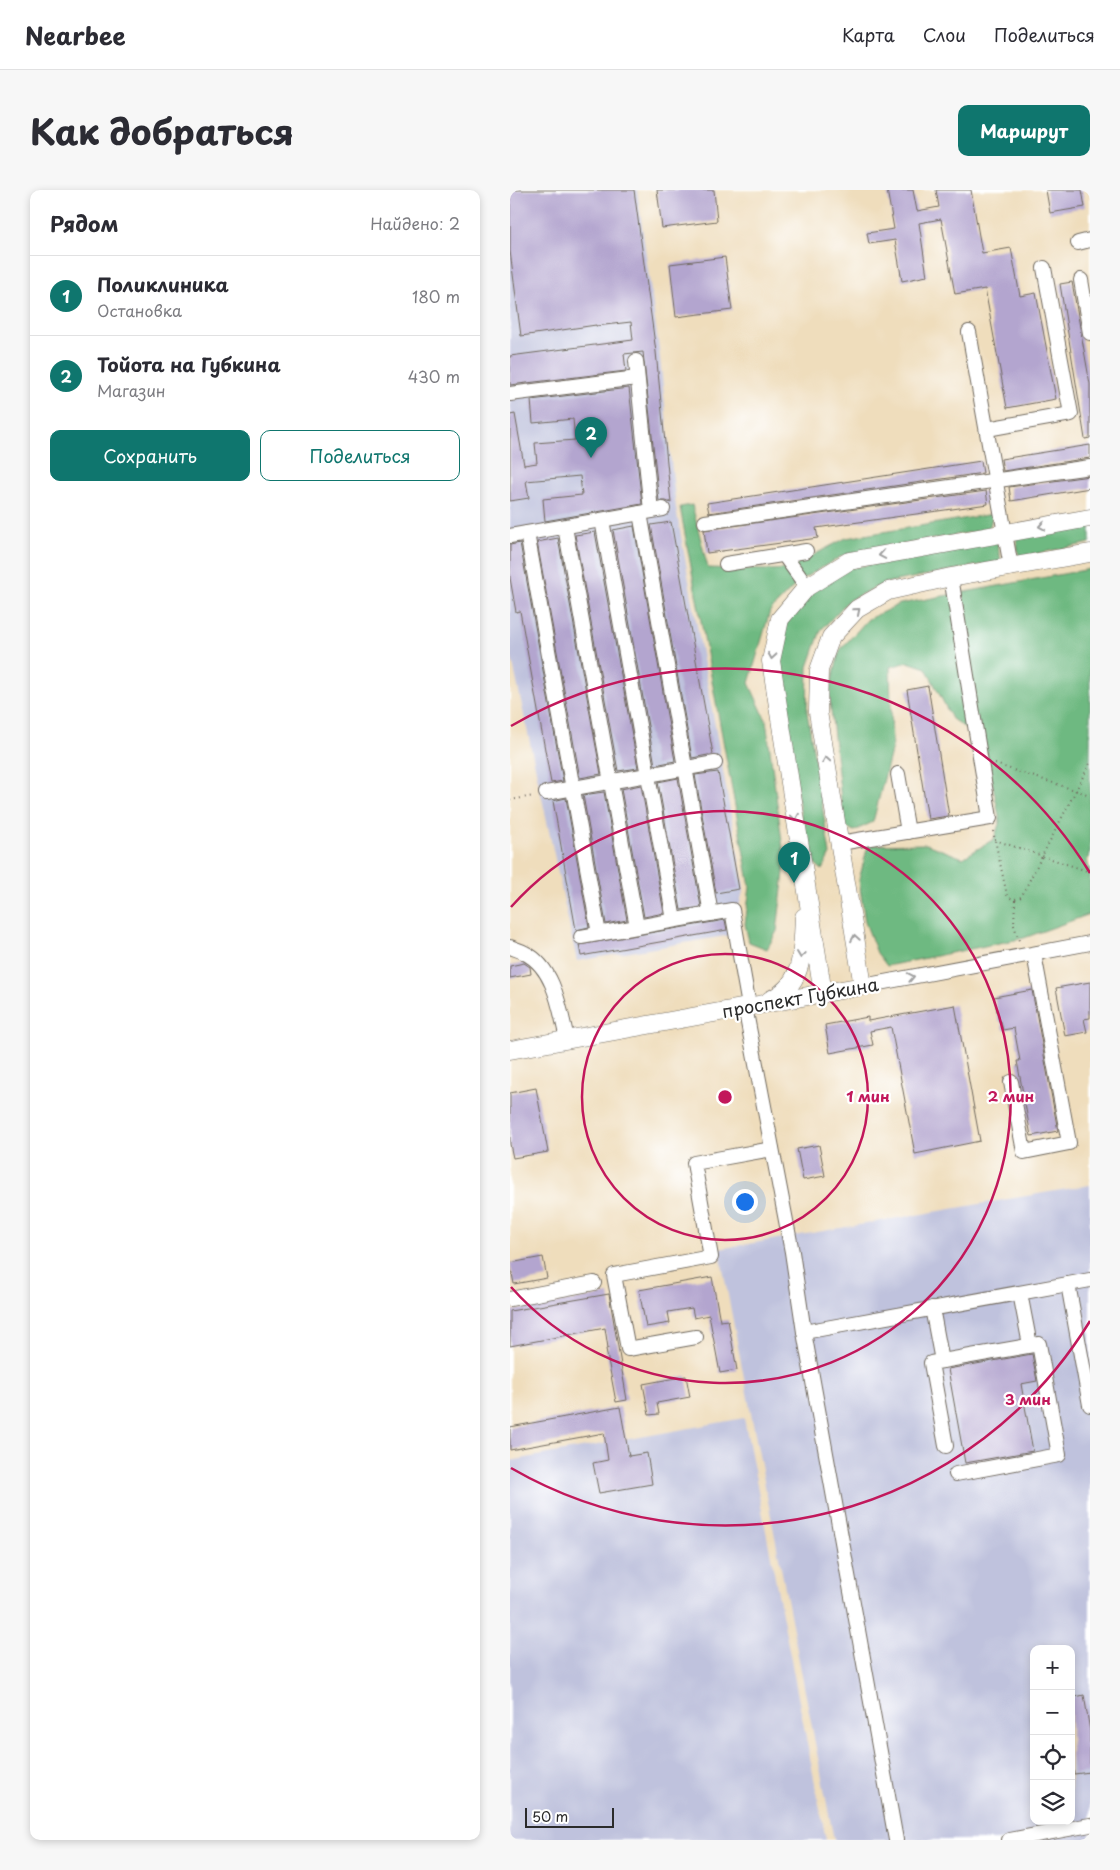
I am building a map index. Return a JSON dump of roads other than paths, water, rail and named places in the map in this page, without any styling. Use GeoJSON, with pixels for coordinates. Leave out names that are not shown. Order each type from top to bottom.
{"type":"FeatureCollection","features":[{"type":"Feature","properties":{"kind":"main road"},"geometry":{"type":"LineString","coordinates":[[823,994],[770,661],[780,619],[807,587],[849,561],[1090,518]]}},
{"type":"Feature","properties":{"kind":"main road"},"geometry":{"type":"LineString","coordinates":[[863,986],[818,712],[819,670],[831,637],[857,609],[888,591],[951,577],[1090,553]]}},
{"type":"Feature","properties":{"kind":"main road"},"geometry":{"type":"LineString","coordinates":[[751,1006],[782,995],[795,979],[800,959],[806,889]]}},
{"type":"Feature","properties":{"kind":"main road","name":"проспект Губкина"},"geometry":{"type":"LineString","coordinates":[[510,1050],[863,986]]}},
{"type":"Feature","properties":{"kind":"street"},"geometry":{"type":"LineString","coordinates":[[986,429],[1071,414],[1044,268]]}},
{"type":"Feature","properties":{"kind":"street"},"geometry":{"type":"LineString","coordinates":[[1081,280],[1090,333]]}},
{"type":"Feature","properties":{"kind":"street"},"geometry":{"type":"LineString","coordinates":[[969,332],[1011,566]]}},
{"type":"Feature","properties":{"kind":"street"},"geometry":{"type":"LineString","coordinates":[[636,361],[651,511],[685,769],[711,914]]}},
{"type":"Feature","properties":{"kind":"street"},"geometry":{"type":"LineString","coordinates":[[510,394],[637,378]]}},
{"type":"Feature","properties":{"kind":"street"},"geometry":{"type":"LineString","coordinates":[[705,522],[996,482],[1090,467]]}},
{"type":"Feature","properties":{"kind":"street"},"geometry":{"type":"LineString","coordinates":[[510,536],[651,511]]}},
{"type":"Feature","properties":{"kind":"street"},"geometry":{"type":"LineString","coordinates":[[602,520],[674,920]]}},
{"type":"Feature","properties":{"kind":"street"},"geometry":{"type":"LineString","coordinates":[[565,527],[636,927]]}},
{"type":"Feature","properties":{"kind":"street"},"geometry":{"type":"LineString","coordinates":[[528,533],[599,934]]}},
{"type":"Feature","properties":{"kind":"street"},"geometry":{"type":"LineString","coordinates":[[726,564],[806,551]]}},
{"type":"Feature","properties":{"kind":"street"},"geometry":{"type":"LineString","coordinates":[[784,555],[807,587]]}},
{"type":"Feature","properties":{"kind":"street"},"geometry":{"type":"LineString","coordinates":[[840,843],[990,818],[951,577]]}},
{"type":"Feature","properties":{"kind":"street"},"geometry":{"type":"LineString","coordinates":[[546,793],[716,763]]}},
{"type":"Feature","properties":{"kind":"street"},"geometry":{"type":"LineString","coordinates":[[898,774],[908,832]]}},
{"type":"Feature","properties":{"kind":"street"},"geometry":{"type":"LineString","coordinates":[[581,937],[732,910],[751,1006],[772,1149],[792,1252],[804,1332],[896,1840]]}},
{"type":"Feature","properties":{"kind":"street","name":"проспект Губкина"},"geometry":{"type":"LineString","coordinates":[[863,986],[1090,943]]}},
{"type":"Feature","properties":{"kind":"street"},"geometry":{"type":"LineString","coordinates":[[510,947],[526,953],[544,970],[557,996],[567,1039]]}},
{"type":"Feature","properties":{"kind":"street"},"geometry":{"type":"LineString","coordinates":[[1011,1082],[1024,1152],[1069,1143],[1028,955]]}},
{"type":"Feature","properties":{"kind":"street"},"geometry":{"type":"LineString","coordinates":[[696,1337],[628,1350],[614,1275],[711,1257],[694,1163],[772,1149]]}},
{"type":"Feature","properties":{"kind":"street"},"geometry":{"type":"LineString","coordinates":[[804,1332],[1090,1280]]}},
{"type":"Feature","properties":{"kind":"street"},"geometry":{"type":"LineString","coordinates":[[510,1299],[594,1283]]}},
{"type":"Feature","properties":{"kind":"street"},"geometry":{"type":"LineString","coordinates":[[1068,1284],[1090,1405]]}},
{"type":"Feature","properties":{"kind":"street"},"geometry":{"type":"LineString","coordinates":[[1020,1293],[1030,1345]]}},
{"type":"Feature","properties":{"kind":"street"},"geometry":{"type":"LineString","coordinates":[[932,1308],[942,1361]]}},
{"type":"Feature","properties":{"kind":"street"},"geometry":{"type":"LineString","coordinates":[[946,1446],[931,1363],[1039,1344],[1059,1455],[956,1474]]}},
{"type":"Feature","properties":{"kind":"street"},"geometry":{"type":"LineString","coordinates":[[1009,1840],[1090,1826]]}},
{"type":"Feature","properties":{"kind":"place","name":"Тойота на Губкина"},"geometry":{"type":"Point","coordinates":[591,458]}},
{"type":"Feature","properties":{"kind":"place","name":"Поликлиника"},"geometry":{"type":"Point","coordinates":[794,883]}}]}
